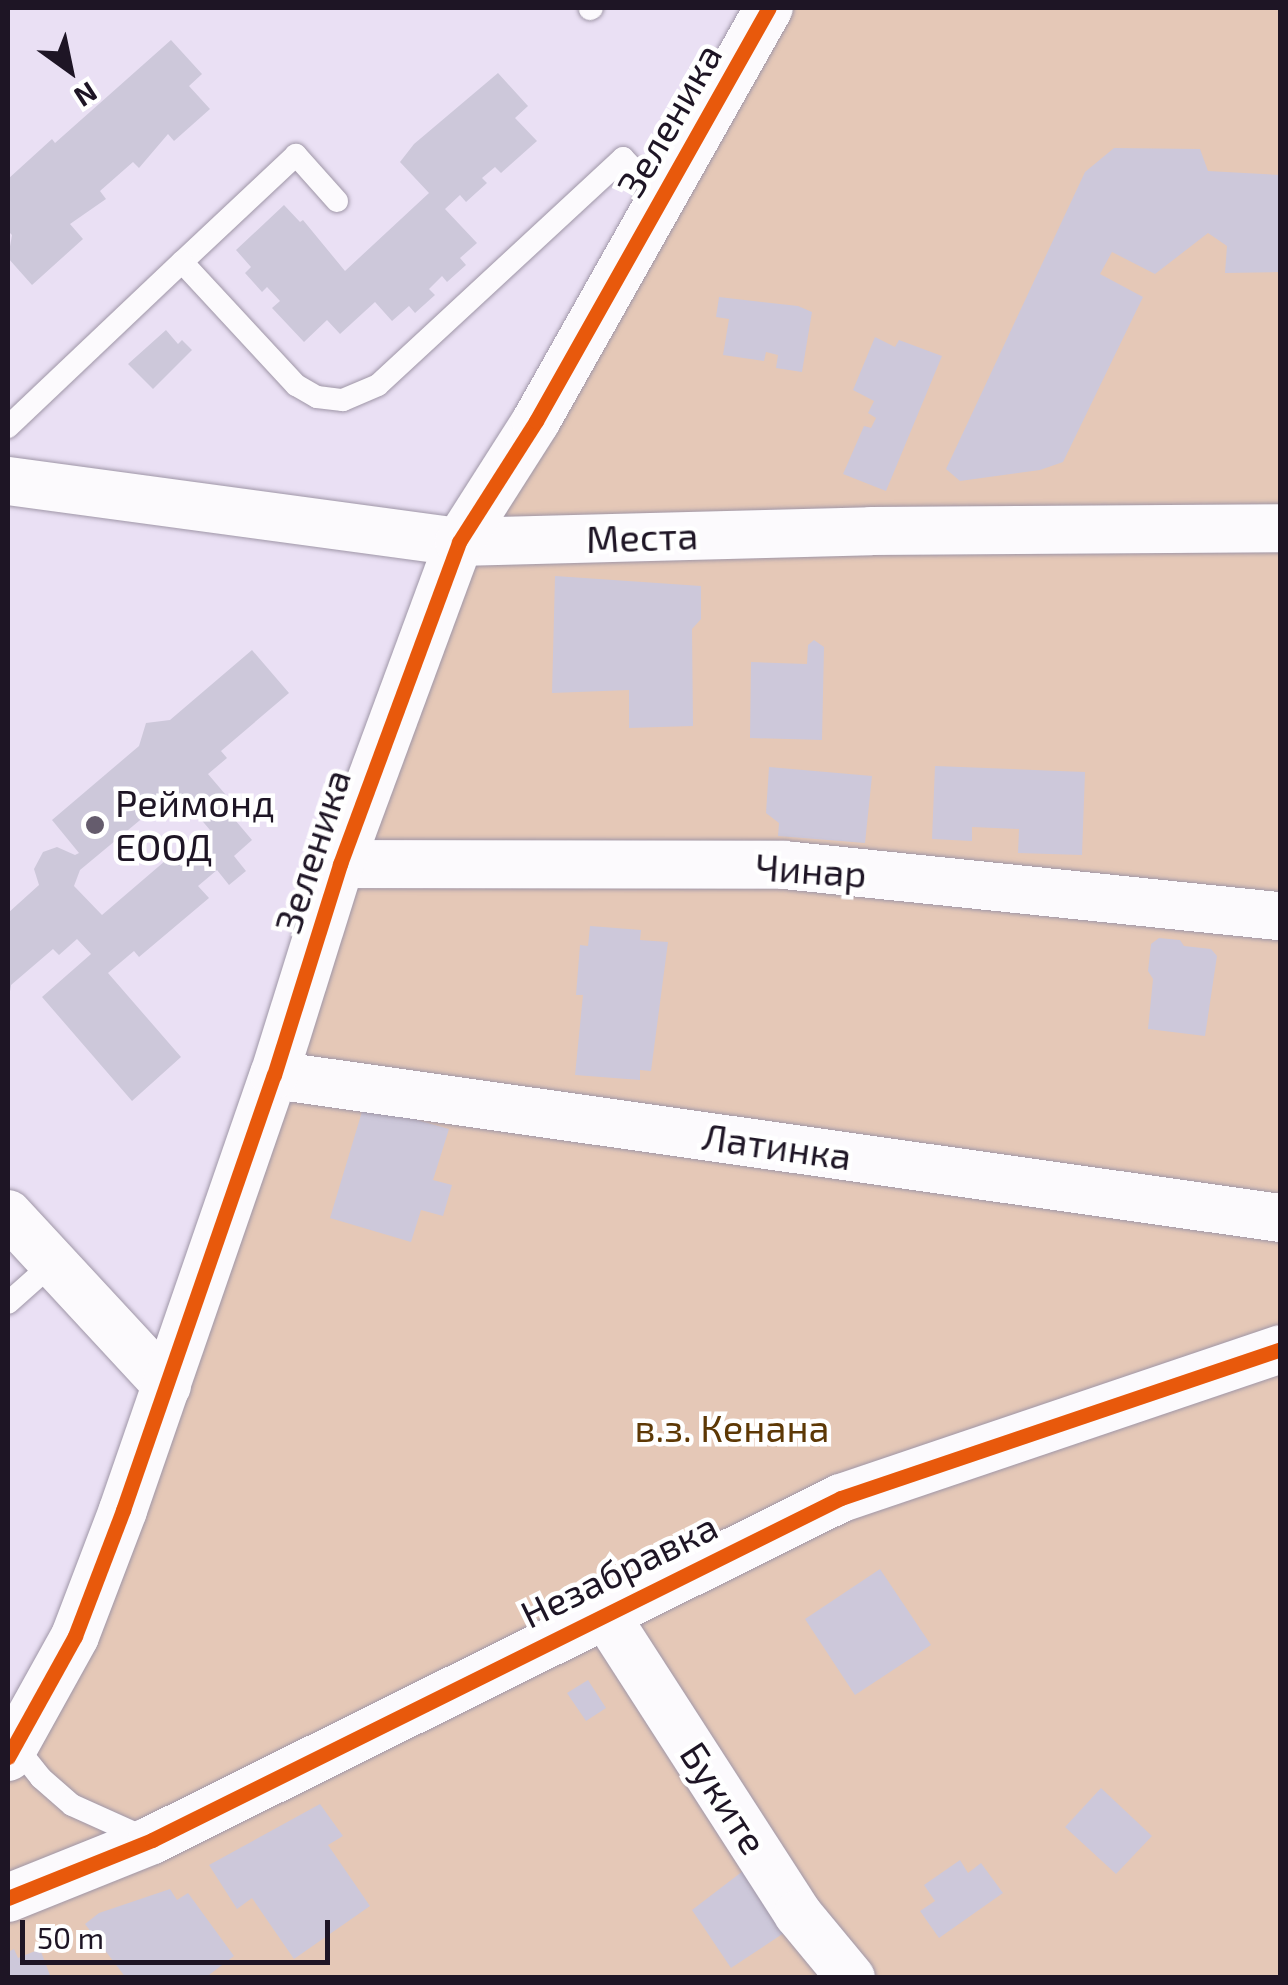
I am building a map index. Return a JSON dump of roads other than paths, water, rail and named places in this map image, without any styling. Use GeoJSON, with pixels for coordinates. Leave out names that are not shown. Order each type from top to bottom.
{"type":"FeatureCollection","features":[{"type":"Feature","properties":{"kind":"street","name":"Зеленика"},"geometry":{"type":"LineString","coordinates":[[10,1747],[75,1636],[167,1386],[274,1075],[340,864],[459,542],[536,420],[770,8]]}},
{"type":"Feature","properties":{"kind":"street","name":"Места"},"geometry":{"type":"LineString","coordinates":[[8,482],[459,542],[871,531],[1280,528]]}},
{"type":"Feature","properties":{"kind":"street","name":"Чинар"},"geometry":{"type":"LineString","coordinates":[[340,864],[784,866],[1280,916]]}},
{"type":"Feature","properties":{"kind":"street","name":"Латинка"},"geometry":{"type":"LineString","coordinates":[[274,1075],[1280,1218]]}},
{"type":"Feature","properties":{"kind":"street"},"geometry":{"type":"LineString","coordinates":[[8,1214],[167,1386]]}},
{"type":"Feature","properties":{"kind":"street","name":"Незабравка"},"geometry":{"type":"LineString","coordinates":[[8,1898],[152,1840],[842,1498],[1280,1349]]}},
{"type":"Feature","properties":{"kind":"street","name":"Буките"},"geometry":{"type":"LineString","coordinates":[[604,1613],[798,1914],[852,1978]]}},
{"type":"Feature","properties":{"kind":"lane"},"geometry":{"type":"LineString","coordinates":[[8,427],[296,155],[338,200]]}},
{"type":"Feature","properties":{"kind":"lane"},"geometry":{"type":"LineString","coordinates":[[182,262],[296,384],[317,397],[343,400],[378,386],[623,158],[662,198]]}},
{"type":"Feature","properties":{"kind":"lane"},"geometry":{"type":"LineString","coordinates":[[8,1303],[52,1264]]}},
{"type":"Feature","properties":{"kind":"lane"},"geometry":{"type":"LineString","coordinates":[[10,1747],[72,1805],[106,1824],[152,1840]]}},
{"type":"Feature","properties":{"kind":"place","name":"Реймонд ЕООД"},"geometry":{"type":"Point","coordinates":[95,825]}},
{"type":"Feature","properties":{"kind":"park label","name":"в.з. Кенана"},"geometry":{"type":"Point","coordinates":[732,1428]}}]}
